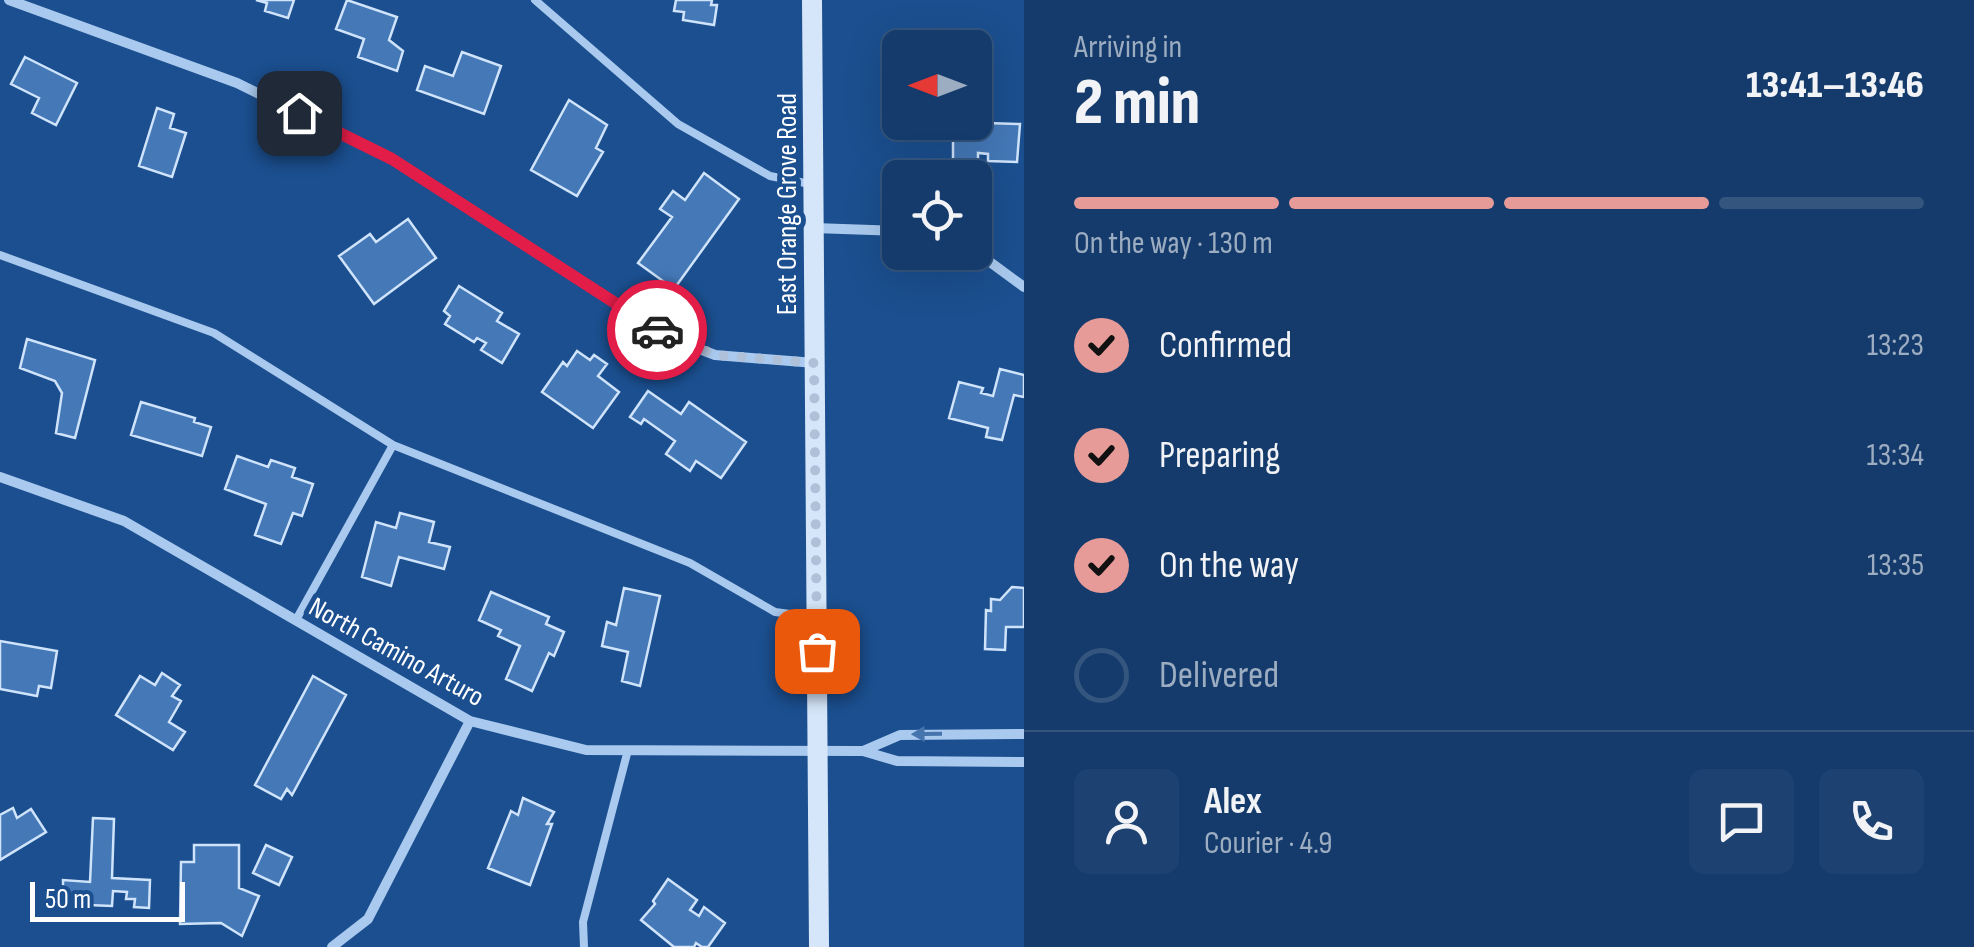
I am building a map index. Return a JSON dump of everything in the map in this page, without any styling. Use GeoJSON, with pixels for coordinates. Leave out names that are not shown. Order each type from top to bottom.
{"type":"FeatureCollection","features":[{"type":"Feature","properties":{"kind":"main road","name":"East Orange Grove Road"},"geometry":{"type":"LineString","coordinates":[[812,0],[819,947]]}},
{"type":"Feature","properties":{"kind":"street"},"geometry":{"type":"LineString","coordinates":[[9,0],[236,82],[392,159],[666,336],[716,355],[814,363]]}},
{"type":"Feature","properties":{"kind":"street"},"geometry":{"type":"LineString","coordinates":[[814,228],[882,230]]}},
{"type":"Feature","properties":{"kind":"street"},"geometry":{"type":"LineString","coordinates":[[992,263],[1024,287]]}},
{"type":"Feature","properties":{"kind":"street","name":"North Camino Arturo"},"geometry":{"type":"LineString","coordinates":[[0,477],[124,521],[470,721],[586,750],[863,751],[897,761],[1024,762]]}},
{"type":"Feature","properties":{"kind":"street"},"geometry":{"type":"LineString","coordinates":[[332,947],[368,918],[470,721]]}},
{"type":"Feature","properties":{"kind":"street","name":"North Camino Arturo"},"geometry":{"type":"LineString","coordinates":[[863,751],[900,735],[1024,734]]}},
{"type":"Feature","properties":{"kind":"lane"},"geometry":{"type":"LineString","coordinates":[[535,0],[678,124],[770,176],[813,185]]}},
{"type":"Feature","properties":{"kind":"lane"},"geometry":{"type":"LineString","coordinates":[[0,255],[214,332],[393,445],[690,563],[775,612],[816,618]]}},
{"type":"Feature","properties":{"kind":"lane"},"geometry":{"type":"LineString","coordinates":[[296,620],[393,445]]}},
{"type":"Feature","properties":{"kind":"lane"},"geometry":{"type":"LineString","coordinates":[[584,947],[583,922],[628,750]]}},
{"type":"Feature","properties":{"kind":"building"},"geometry":{"type":"Polygon","coordinates":[[[256,0],[294,0],[288,18],[265,11],[267,3],[256,0]]]}},
{"type":"Feature","properties":{"kind":"building"},"geometry":{"type":"Polygon","coordinates":[[[347,0],[397,17],[389,40],[403,51],[397,71],[358,57],[364,39],[336,29],[347,0]]]}},
{"type":"Feature","properties":{"kind":"building"},"geometry":{"type":"Polygon","coordinates":[[[676,0],[712,0],[711,5],[717,5],[714,25],[683,20],[684,12],[674,11],[676,0]]]}},
{"type":"Feature","properties":{"kind":"building"},"geometry":{"type":"Polygon","coordinates":[[[462,52],[501,66],[484,114],[417,90],[425,66],[453,76],[462,52]]]}},
{"type":"Feature","properties":{"kind":"building"},"geometry":{"type":"Polygon","coordinates":[[[25,57],[77,83],[56,125],[32,113],[39,98],[11,84],[25,57]]]}},
{"type":"Feature","properties":{"kind":"building"},"geometry":{"type":"Polygon","coordinates":[[[569,100],[607,125],[596,148],[603,152],[577,196],[531,170],[569,100]]]}},
{"type":"Feature","properties":{"kind":"building"},"geometry":{"type":"Polygon","coordinates":[[[157,108],[174,114],[170,128],[186,133],[172,177],[139,166],[157,108]]]}},
{"type":"Feature","properties":{"kind":"building"},"geometry":{"type":"Polygon","coordinates":[[[992,123],[1020,124],[1017,162],[992,161],[988,154],[978,153],[978,160],[953,160],[953,140],[992,140],[992,123]]]}},
{"type":"Feature","properties":{"kind":"building"},"geometry":{"type":"Polygon","coordinates":[[[704,173],[739,199],[674,289],[638,263],[672,217],[660,209],[673,191],[685,200],[704,173]]]}},
{"type":"Feature","properties":{"kind":"building"},"geometry":{"type":"Polygon","coordinates":[[[408,219],[436,258],[374,304],[339,256],[370,234],[376,242],[408,219]]]}},
{"type":"Feature","properties":{"kind":"building"},"geometry":{"type":"Polygon","coordinates":[[[459,286],[502,313],[497,321],[519,334],[502,363],[481,350],[486,343],[477,338],[474,342],[445,324],[450,316],[444,311],[459,286]]]}},
{"type":"Feature","properties":{"kind":"building"},"geometry":{"type":"Polygon","coordinates":[[[27,339],[95,360],[75,438],[56,433],[62,393],[55,381],[20,368],[27,339]]]}},
{"type":"Feature","properties":{"kind":"building"},"geometry":{"type":"Polygon","coordinates":[[[577,351],[590,360],[594,355],[607,364],[598,376],[619,392],[593,428],[542,392],[563,362],[567,366],[577,351]]]}},
{"type":"Feature","properties":{"kind":"building"},"geometry":{"type":"Polygon","coordinates":[[[1000,369],[1024,375],[1024,397],[1014,395],[1002,440],[986,437],[988,428],[949,418],[959,382],[983,388],[981,393],[993,396],[1000,369]]]}},
{"type":"Feature","properties":{"kind":"building"},"geometry":{"type":"Polygon","coordinates":[[[648,391],[681,414],[689,402],[746,442],[721,478],[696,461],[690,471],[666,454],[675,441],[644,419],[641,424],[630,417],[648,391]]]}},
{"type":"Feature","properties":{"kind":"building"},"geometry":{"type":"Polygon","coordinates":[[[141,402],[195,418],[194,422],[211,427],[202,456],[131,435],[141,402]]]}},
{"type":"Feature","properties":{"kind":"building"},"geometry":{"type":"Polygon","coordinates":[[[237,456],[268,467],[271,460],[295,468],[292,477],[313,484],[302,516],[293,513],[281,544],[255,535],[266,504],[225,489],[237,456]]]}},
{"type":"Feature","properties":{"kind":"building"},"geometry":{"type":"Polygon","coordinates":[[[400,513],[434,522],[429,542],[450,547],[444,569],[399,557],[391,586],[362,577],[376,522],[396,528],[400,513]]]}},
{"type":"Feature","properties":{"kind":"building"},"geometry":{"type":"Polygon","coordinates":[[[1012,587],[1024,588],[1024,627],[1006,627],[1005,650],[985,649],[986,610],[991,611],[991,599],[1000,600],[1012,587]]]}},
{"type":"Feature","properties":{"kind":"building"},"geometry":{"type":"Polygon","coordinates":[[[624,588],[660,596],[640,686],[622,681],[628,652],[602,646],[607,622],[616,625],[624,588]]]}},
{"type":"Feature","properties":{"kind":"building"},"geometry":{"type":"Polygon","coordinates":[[[491,592],[549,617],[546,624],[564,632],[554,656],[549,653],[532,691],[506,679],[520,646],[498,636],[501,630],[479,620],[491,592]]]}},
{"type":"Feature","properties":{"kind":"building"},"geometry":{"type":"Polygon","coordinates":[[[0,641],[57,651],[51,688],[39,686],[37,696],[0,689],[0,641]]]}},
{"type":"Feature","properties":{"kind":"building"},"geometry":{"type":"Polygon","coordinates":[[[162,673],[180,685],[172,696],[181,701],[169,722],[185,732],[173,750],[116,715],[140,676],[155,685],[162,673]]]}},
{"type":"Feature","properties":{"kind":"building"},"geometry":{"type":"Polygon","coordinates":[[[313,676],[346,695],[292,795],[287,789],[281,799],[255,785],[313,676]]]}},
{"type":"Feature","properties":{"kind":"building"},"geometry":{"type":"Polygon","coordinates":[[[523,798],[554,812],[530,885],[488,868],[511,811],[518,815],[523,798]]]}},
{"type":"Feature","properties":{"kind":"building"},"geometry":{"type":"Polygon","coordinates":[[[13,808],[17,818],[31,809],[46,832],[0,860],[0,815],[13,808]]]}},
{"type":"Feature","properties":{"kind":"building"},"geometry":{"type":"Polygon","coordinates":[[[93,818],[114,819],[112,878],[150,880],[149,908],[134,907],[135,899],[126,899],[127,892],[113,891],[112,906],[63,904],[63,880],[90,882],[93,818]]]}},
{"type":"Feature","properties":{"kind":"building"},"geometry":{"type":"Polygon","coordinates":[[[194,845],[239,845],[239,888],[259,896],[242,936],[221,923],[180,924],[181,862],[194,862],[194,845]]]}},
{"type":"Feature","properties":{"kind":"building"},"geometry":{"type":"Polygon","coordinates":[[[266,845],[292,857],[279,885],[253,873],[266,845]]]}},
{"type":"Feature","properties":{"kind":"building"},"geometry":{"type":"Polygon","coordinates":[[[668,879],[697,900],[690,910],[699,916],[704,907],[725,923],[708,947],[696,943],[694,947],[674,947],[641,920],[668,879]]]}},
{"type":"Feature","properties":{"kind":"way so far"},"geometry":{"type":"LineString","coordinates":[[657,330],[716,355],[814,363],[817,651]]}},
{"type":"Feature","properties":{"kind":"route"},"geometry":{"type":"LineString","coordinates":[[299,113],[392,159],[657,330]]}}]}
